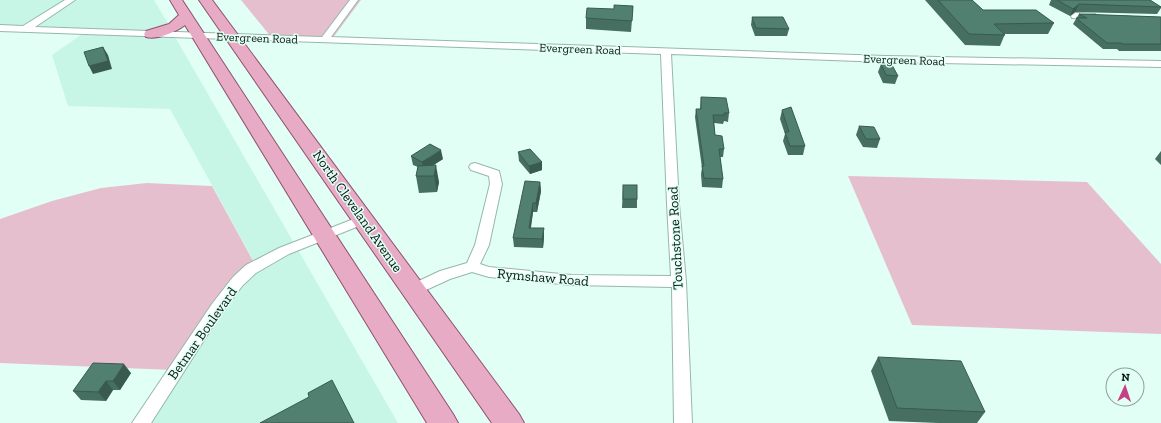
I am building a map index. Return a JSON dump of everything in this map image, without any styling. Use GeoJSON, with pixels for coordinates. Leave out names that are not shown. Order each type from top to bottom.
{"type":"FeatureCollection","features":[{"type":"Feature","properties":{"kind":"main road"},"geometry":{"type":"LineString","coordinates":[[176,0],[443,423]]}},
{"type":"Feature","properties":{"kind":"main road","name":"North Cleveland Avenue"},"geometry":{"type":"LineString","coordinates":[[205,0],[364,219],[509,423]]}},
{"type":"Feature","properties":{"kind":"main road"},"geometry":{"type":"LineString","coordinates":[[151,34],[174,27],[186,16]]}},
{"type":"Feature","properties":{"kind":"main road"},"geometry":{"type":"LineString","coordinates":[[252,121],[286,112]]}},
{"type":"Feature","properties":{"kind":"street"},"geometry":{"type":"LineString","coordinates":[[25,29],[71,0]]}},
{"type":"Feature","properties":{"kind":"street"},"geometry":{"type":"LineString","coordinates":[[324,40],[354,0]]}},
{"type":"Feature","properties":{"kind":"street"},"geometry":{"type":"LineString","coordinates":[[1075,16],[1106,18]]}},
{"type":"Feature","properties":{"kind":"street","name":"Evergreen Road"},"geometry":{"type":"LineString","coordinates":[[0,28],[933,61],[1161,64]]}},
{"type":"Feature","properties":{"kind":"street","name":"Touchstone Road"},"geometry":{"type":"LineString","coordinates":[[666,52],[673,204],[679,282],[683,423]]}},
{"type":"Feature","properties":{"kind":"street"},"geometry":{"type":"LineString","coordinates":[[413,290],[445,275],[472,267],[482,245],[496,184],[495,174],[475,167]]}},
{"type":"Feature","properties":{"kind":"street","name":"Betmar Boulevard"},"geometry":{"type":"LineString","coordinates":[[142,423],[196,338],[217,308],[238,281],[251,269],[267,259],[364,219]]}},
{"type":"Feature","properties":{"kind":"street","name":"Rymshaw Road"},"geometry":{"type":"LineString","coordinates":[[472,267],[489,272],[571,280],[679,282]]}},
{"type":"Feature","properties":{"kind":"shaded area"},"geometry":{"type":"Polygon","coordinates":[[[0,0],[154,0],[170,27],[145,33],[146,37],[171,30],[398,423],[139,423],[162,387],[257,267],[170,109],[68,106],[52,55],[88,30],[0,27],[0,0]]]}},
{"type":"Feature","properties":{"kind":"shaded area"},"geometry":{"type":"Polygon","coordinates":[[[241,0],[361,0],[332,39],[272,38],[241,0]]]}},
{"type":"Feature","properties":{"kind":"shaded area"},"geometry":{"type":"Polygon","coordinates":[[[848,176],[1087,182],[1161,264],[1161,334],[912,325],[848,176]]]}},
{"type":"Feature","properties":{"kind":"shaded area"},"geometry":{"type":"Polygon","coordinates":[[[147,183],[212,186],[257,268],[173,370],[0,363],[0,219],[52,201],[101,188],[147,183]]]}},
{"type":"Feature","properties":{"kind":"building"},"geometry":{"type":"Polygon","coordinates":[[[938,0],[972,0],[983,10],[1036,10],[1054,23],[994,24],[1005,35],[969,34],[938,0]]]}},
{"type":"Feature","properties":{"kind":"building"},"geometry":{"type":"Polygon","coordinates":[[[1057,0],[1150,0],[1161,7],[1079,4],[1073,9],[1057,0]]]}},
{"type":"Feature","properties":{"kind":"building"},"geometry":{"type":"Polygon","coordinates":[[[614,5],[633,6],[632,21],[586,18],[587,8],[614,9],[614,5]]]}},
{"type":"Feature","properties":{"kind":"building"},"geometry":{"type":"Polygon","coordinates":[[[1079,14],[1161,17],[1161,44],[1107,43],[1076,18],[1087,18],[1079,14]]]}},
{"type":"Feature","properties":{"kind":"building"},"geometry":{"type":"Polygon","coordinates":[[[752,17],[783,17],[789,29],[756,28],[752,17]]]}},
{"type":"Feature","properties":{"kind":"building"},"geometry":{"type":"Polygon","coordinates":[[[103,47],[108,61],[89,66],[84,52],[103,47]]]}},
{"type":"Feature","properties":{"kind":"building"},"geometry":{"type":"Polygon","coordinates":[[[881,64],[892,65],[898,76],[886,75],[881,64]]]}},
{"type":"Feature","properties":{"kind":"building"},"geometry":{"type":"Polygon","coordinates":[[[701,97],[726,98],[729,113],[724,113],[725,115],[713,115],[715,135],[722,136],[724,149],[719,149],[723,179],[704,178],[702,166],[704,166],[696,109],[701,109],[701,97]]]}},
{"type":"Feature","properties":{"kind":"building"},"geometry":{"type":"Polygon","coordinates":[[[791,107],[805,146],[790,146],[785,132],[789,132],[782,110],[791,107]]]}},
{"type":"Feature","properties":{"kind":"building"},"geometry":{"type":"Polygon","coordinates":[[[859,126],[874,127],[880,139],[866,139],[859,126]]]}},
{"type":"Feature","properties":{"kind":"building"},"geometry":{"type":"Polygon","coordinates":[[[430,144],[441,150],[422,162],[411,156],[430,144]]]}},
{"type":"Feature","properties":{"kind":"building"},"geometry":{"type":"Polygon","coordinates":[[[530,149],[542,162],[529,166],[518,152],[530,149]]]}},
{"type":"Feature","properties":{"kind":"building"},"geometry":{"type":"Polygon","coordinates":[[[436,165],[434,176],[416,176],[418,166],[436,165]]]}},
{"type":"Feature","properties":{"kind":"building"},"geometry":{"type":"Polygon","coordinates":[[[525,181],[540,182],[536,203],[533,203],[529,228],[544,228],[542,239],[513,238],[525,181]]]}},
{"type":"Feature","properties":{"kind":"building"},"geometry":{"type":"Polygon","coordinates":[[[623,185],[637,185],[637,199],[623,199],[623,185]]]}},
{"type":"Feature","properties":{"kind":"building"},"geometry":{"type":"Polygon","coordinates":[[[878,357],[961,361],[985,412],[897,408],[878,357]]]}},
{"type":"Feature","properties":{"kind":"building"},"geometry":{"type":"Polygon","coordinates":[[[93,363],[124,364],[113,381],[106,381],[98,392],[73,391],[93,363]]]}},
{"type":"Feature","properties":{"kind":"building"},"geometry":{"type":"Polygon","coordinates":[[[332,380],[354,423],[260,423],[309,397],[308,393],[332,380]]]}}]}
